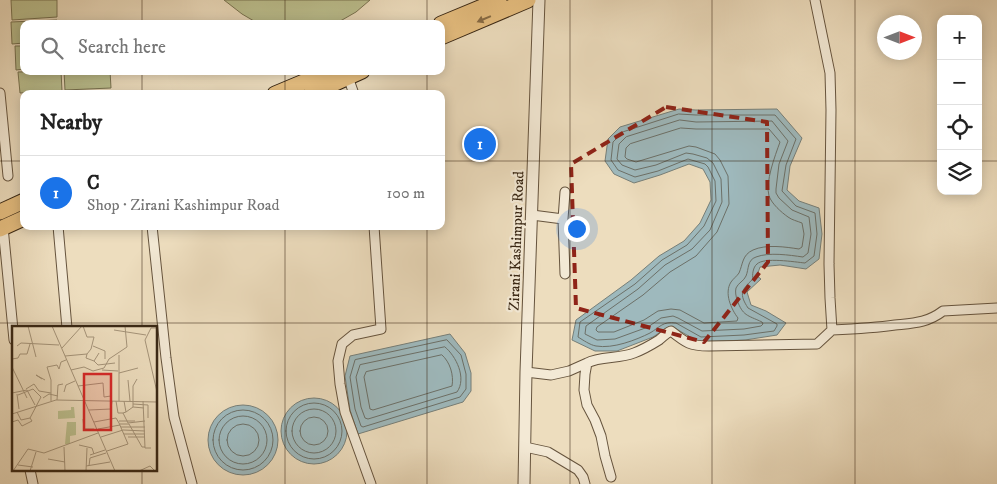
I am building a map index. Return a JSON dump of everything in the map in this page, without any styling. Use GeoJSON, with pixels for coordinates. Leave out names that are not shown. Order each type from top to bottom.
{"type":"FeatureCollection","features":[{"type":"Feature","properties":{"kind":"highway"},"geometry":{"type":"LineString","coordinates":[[445,22],[499,0]]}},
{"type":"Feature","properties":{"kind":"highway"},"geometry":{"type":"LineString","coordinates":[[445,35],[528,0]]}},
{"type":"Feature","properties":{"kind":"highway"},"geometry":{"type":"LineString","coordinates":[[285,90],[321,75]]}},
{"type":"Feature","properties":{"kind":"highway"},"geometry":{"type":"LineString","coordinates":[[320,90],[353,75]]}},
{"type":"Feature","properties":{"kind":"highway"},"geometry":{"type":"LineString","coordinates":[[0,212],[20,204]]}},
{"type":"Feature","properties":{"kind":"highway"},"geometry":{"type":"LineString","coordinates":[[2,228],[20,220]]}},
{"type":"Feature","properties":{"kind":"street","name":"Zirani Kashimpur Road"},"geometry":{"type":"LineString","coordinates":[[524,484],[539,0]]}},
{"type":"Feature","properties":{"kind":"street"},"geometry":{"type":"LineString","coordinates":[[815,0],[830,73],[829,264],[832,330]]}},
{"type":"Feature","properties":{"kind":"street"},"geometry":{"type":"LineString","coordinates":[[348,77],[353,90]]}},
{"type":"Feature","properties":{"kind":"street"},"geometry":{"type":"LineString","coordinates":[[0,93],[8,176]]}},
{"type":"Feature","properties":{"kind":"street"},"geometry":{"type":"LineString","coordinates":[[565,192],[563,219],[565,274]]}},
{"type":"Feature","properties":{"kind":"street"},"geometry":{"type":"LineString","coordinates":[[532,215],[563,219]]}},
{"type":"Feature","properties":{"kind":"street"},"geometry":{"type":"LineString","coordinates":[[2,228],[12,326]]}},
{"type":"Feature","properties":{"kind":"street"},"geometry":{"type":"LineString","coordinates":[[58,230],[67,326]]}},
{"type":"Feature","properties":{"kind":"street"},"geometry":{"type":"LineString","coordinates":[[152,230],[174,417],[192,484]]}},
{"type":"Feature","properties":{"kind":"street"},"geometry":{"type":"LineString","coordinates":[[371,484],[344,412],[338,361],[342,344],[353,335],[381,329],[374,230]]}},
{"type":"Feature","properties":{"kind":"street"},"geometry":{"type":"LineString","coordinates":[[526,372],[551,375],[569,371],[593,360],[633,354],[671,331],[694,346],[817,344],[832,330],[916,324],[943,311],[997,308]]}},
{"type":"Feature","properties":{"kind":"street"},"geometry":{"type":"LineString","coordinates":[[587,363],[584,390],[587,405],[601,436],[611,477]]}},
{"type":"Feature","properties":{"kind":"street"},"geometry":{"type":"LineString","coordinates":[[525,447],[548,452],[578,470],[585,484]]}},
{"type":"Feature","properties":{"kind":"highlighted area"},"geometry":{"type":"Polygon","coordinates":[[[666,107],[767,122],[768,262],[704,342],[576,308],[571,164],[666,107]]]}},
{"type":"Feature","properties":{"kind":"green space"},"geometry":{"type":"Polygon","coordinates":[[[11,0],[57,0],[57,17],[12,20],[11,0]]]}},
{"type":"Feature","properties":{"kind":"green space"},"geometry":{"type":"Polygon","coordinates":[[[224,0],[370,0],[356,12],[342,20],[252,20],[224,0]]]}},
{"type":"Feature","properties":{"kind":"green space"},"geometry":{"type":"Polygon","coordinates":[[[11,22],[20,22],[20,43],[12,44],[11,22]]]}},
{"type":"Feature","properties":{"kind":"green space"},"geometry":{"type":"Polygon","coordinates":[[[15,46],[20,46],[20,70],[16,70],[15,46]]]}},
{"type":"Feature","properties":{"kind":"green space"},"geometry":{"type":"Polygon","coordinates":[[[18,72],[20,72],[20,75],[61,75],[62,90],[20,90],[20,93],[18,72]]]}},
{"type":"Feature","properties":{"kind":"green space"},"geometry":{"type":"Polygon","coordinates":[[[64,75],[110,75],[111,88],[65,90],[64,75]]]}},
{"type":"Feature","properties":{"kind":"water"},"geometry":{"type":"Polygon","coordinates":[[[679,109],[777,109],[802,138],[790,166],[787,190],[799,201],[819,208],[822,234],[819,259],[806,269],[780,265],[760,267],[757,276],[761,279],[747,292],[751,305],[766,311],[786,323],[777,335],[745,340],[699,342],[673,327],[617,351],[595,351],[572,340],[576,320],[631,280],[659,256],[684,241],[700,223],[711,200],[710,182],[703,169],[689,164],[634,183],[614,174],[605,161],[608,139],[620,127],[679,109]]]}},
{"type":"Feature","properties":{"kind":"water"},"geometry":{"type":"Polygon","coordinates":[[[450,334],[465,353],[471,373],[471,391],[463,402],[358,434],[350,410],[345,376],[350,356],[450,334]]]}},
{"type":"Feature","properties":{"kind":"water"},"geometry":{"type":"Polygon","coordinates":[[[320,398],[338,407],[345,418],[347,431],[345,444],[338,455],[327,462],[308,464],[290,455],[283,444],[281,425],[290,407],[301,400],[320,398]]]}},
{"type":"Feature","properties":{"kind":"water"},"geometry":{"type":"Polygon","coordinates":[[[243,405],[256,408],[268,415],[275,427],[278,440],[275,453],[268,465],[256,472],[243,475],[230,472],[218,465],[211,453],[208,440],[211,427],[218,415],[230,408],[243,405]]]}},
{"type":"Feature","properties":{"kind":"place","name":"C"},"geometry":{"type":"Point","coordinates":[480,144]}}]}
